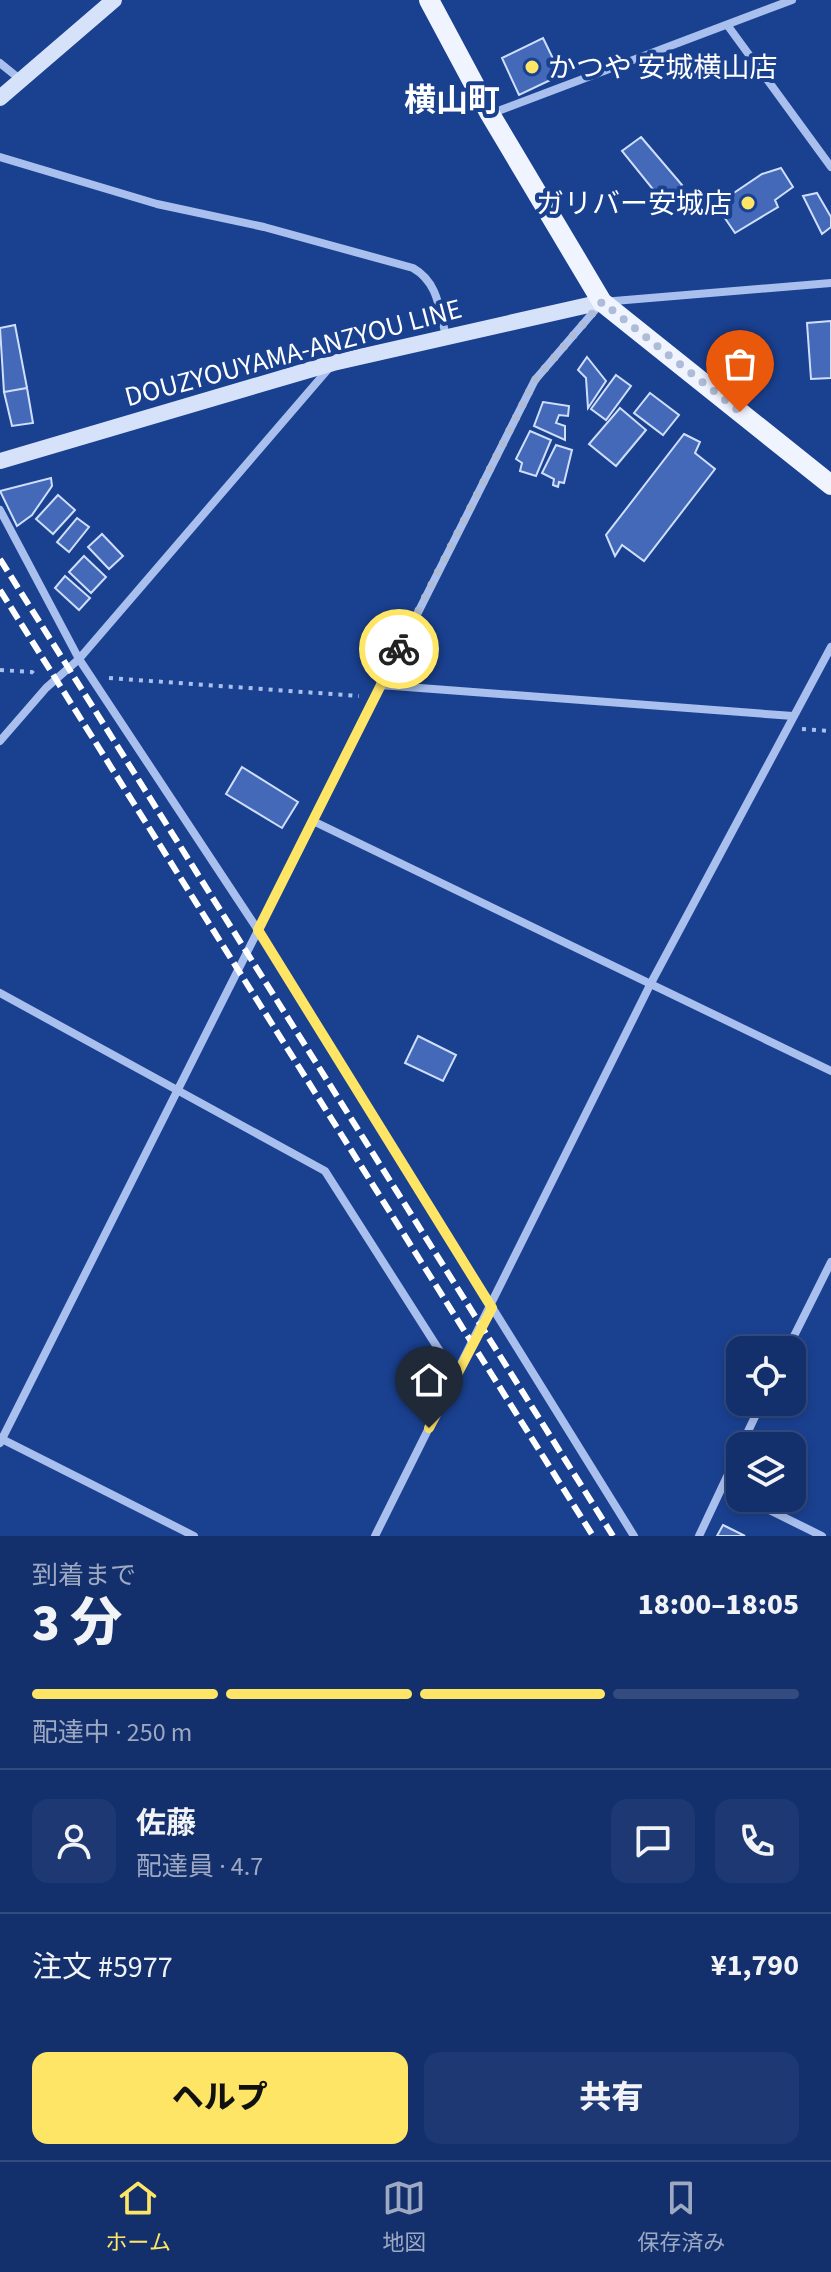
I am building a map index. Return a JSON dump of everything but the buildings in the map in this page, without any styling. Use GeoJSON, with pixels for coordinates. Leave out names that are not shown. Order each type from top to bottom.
{"type":"FeatureCollection","features":[{"type":"Feature","properties":{"kind":"main road"},"geometry":{"type":"LineString","coordinates":[[0,98],[114,0]]}},
{"type":"Feature","properties":{"kind":"main road"},"geometry":{"type":"LineString","coordinates":[[429,0],[490,114],[602,302],[831,485]]}},
{"type":"Feature","properties":{"kind":"main road","name":"DOUZYOUYAMA-ANZYOU LINE"},"geometry":{"type":"LineString","coordinates":[[0,461],[333,363],[602,302]]}},
{"type":"Feature","properties":{"kind":"street"},"geometry":{"type":"LineString","coordinates":[[490,114],[792,0]]}},
{"type":"Feature","properties":{"kind":"street"},"geometry":{"type":"LineString","coordinates":[[728,26],[831,167]]}},
{"type":"Feature","properties":{"kind":"street"},"geometry":{"type":"LineString","coordinates":[[0,63],[21,80]]}},
{"type":"Feature","properties":{"kind":"street"},"geometry":{"type":"LineString","coordinates":[[0,157],[157,204],[264,227],[413,268],[428,276],[435,290],[446,336]]}},
{"type":"Feature","properties":{"kind":"street"},"geometry":{"type":"LineString","coordinates":[[194,1536],[0,1440],[535,380],[602,302],[831,283]]}},
{"type":"Feature","properties":{"kind":"street"},"geometry":{"type":"LineString","coordinates":[[0,741],[46,688],[79,659],[333,363]]}},
{"type":"Feature","properties":{"kind":"street"},"geometry":{"type":"LineString","coordinates":[[0,510],[79,659],[258,930],[634,1536]]}},
{"type":"Feature","properties":{"kind":"street"},"geometry":{"type":"LineString","coordinates":[[375,1536],[492,1308],[651,983],[831,647]]}},
{"type":"Feature","properties":{"kind":"street"},"geometry":{"type":"LineString","coordinates":[[380,685],[793,716]]}},
{"type":"Feature","properties":{"kind":"street"},"geometry":{"type":"LineString","coordinates":[[313,821],[831,1071]]}},
{"type":"Feature","properties":{"kind":"street"},"geometry":{"type":"LineString","coordinates":[[0,993],[177,1093],[325,1171],[455,1375]]}},
{"type":"Feature","properties":{"kind":"street"},"geometry":{"type":"LineString","coordinates":[[794,1336],[831,1262]]}},
{"type":"Feature","properties":{"kind":"street"},"geometry":{"type":"LineString","coordinates":[[699,1536],[726,1479]]}},
{"type":"Feature","properties":{"kind":"street"},"geometry":{"type":"LineString","coordinates":[[722,1487],[726,1489]]}},
{"type":"Feature","properties":{"kind":"street"},"geometry":{"type":"LineString","coordinates":[[773,1512],[822,1536]]}},
{"type":"Feature","properties":{"kind":"path"},"geometry":{"type":"LineString","coordinates":[[0,670],[32,672],[46,688]]}},
{"type":"Feature","properties":{"kind":"railway"},"geometry":{"type":"LineString","coordinates":[[0,559],[613,1536]]}},
{"type":"Feature","properties":{"kind":"railway"},"geometry":{"type":"LineString","coordinates":[[0,590],[593,1536]]}},
{"type":"Feature","properties":{"kind":"way so far"},"geometry":{"type":"LineString","coordinates":[[399,649],[535,380],[602,302],[740,412]]}},
{"type":"Feature","properties":{"kind":"place","name":"かつや 安城横山店"},"geometry":{"type":"Point","coordinates":[532,67]}},
{"type":"Feature","properties":{"kind":"place","name":"ガリバー安城店"},"geometry":{"type":"Point","coordinates":[748,203]}},
{"type":"Feature","properties":{"kind":"district","name":"横山町"},"geometry":{"type":"Point","coordinates":[452,100]}},
{"type":"Feature","properties":{"kind":"route"},"geometry":{"type":"LineString","coordinates":[[399,649],[258,930],[492,1308],[429,1428]]}}]}
